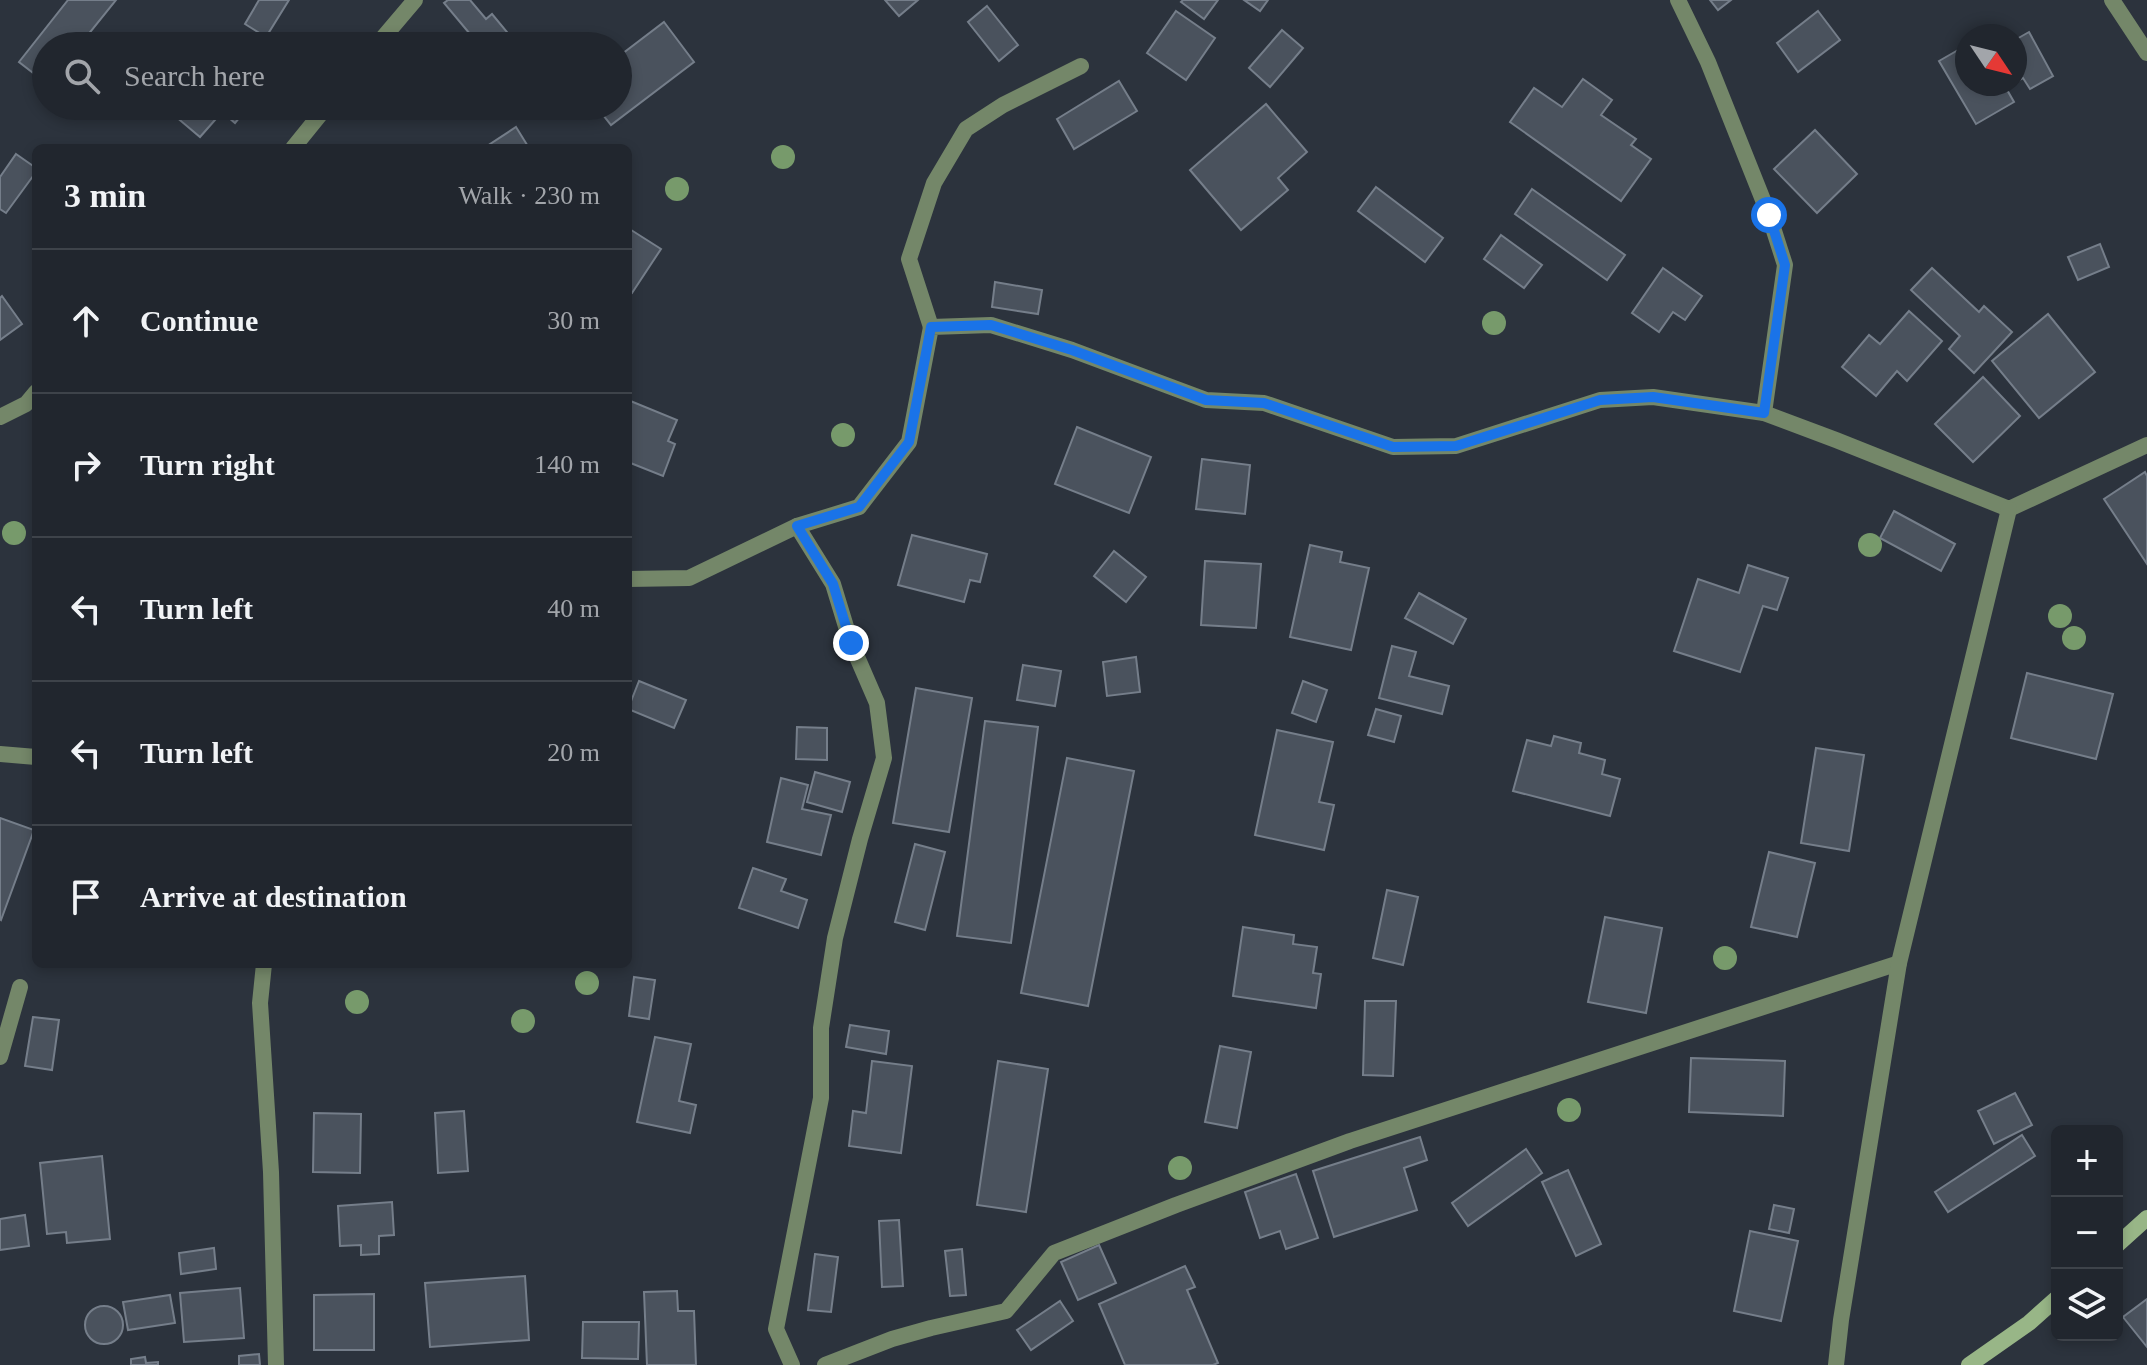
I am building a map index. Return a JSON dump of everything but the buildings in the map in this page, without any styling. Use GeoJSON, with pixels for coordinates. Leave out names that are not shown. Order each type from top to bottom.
{"type":"FeatureCollection","features":[{"type":"Feature","properties":{"kind":"main road"},"geometry":{"type":"LineString","coordinates":[[2123,1240],[2147,1218]]}},
{"type":"Feature","properties":{"kind":"main road"},"geometry":{"type":"LineString","coordinates":[[1969,1365],[2029,1323],[2051,1303]]}},
{"type":"Feature","properties":{"kind":"street"},"geometry":{"type":"LineString","coordinates":[[388,32],[415,0]]}},
{"type":"Feature","properties":{"kind":"street"},"geometry":{"type":"LineString","coordinates":[[1678,0],[1708,62],[1769,215],[1785,265],[1764,413]]}},
{"type":"Feature","properties":{"kind":"street"},"geometry":{"type":"LineString","coordinates":[[2112,0],[2147,53]]}},
{"type":"Feature","properties":{"kind":"street"},"geometry":{"type":"LineString","coordinates":[[632,579],[689,578],[797,526],[859,507],[909,442],[931,327],[909,259],[934,183],[966,129],[1003,105],[1081,66]]}},
{"type":"Feature","properties":{"kind":"street"},"geometry":{"type":"LineString","coordinates":[[296,144],[316,120]]}},
{"type":"Feature","properties":{"kind":"street"},"geometry":{"type":"LineString","coordinates":[[931,327],[991,325],[1072,350],[1206,400],[1264,403],[1393,447],[1456,446],[1600,400],[1653,397],[1764,413],[2009,509],[2147,445]]}},
{"type":"Feature","properties":{"kind":"street"},"geometry":{"type":"LineString","coordinates":[[0,417],[26,404],[32,397]]}},
{"type":"Feature","properties":{"kind":"street"},"geometry":{"type":"LineString","coordinates":[[1836,1365],[1899,963],[2009,509]]}},
{"type":"Feature","properties":{"kind":"street"},"geometry":{"type":"LineString","coordinates":[[792,1365],[776,1329],[821,1098],[821,1028],[835,938],[884,758],[877,703],[851,643],[833,584],[797,526]]}},
{"type":"Feature","properties":{"kind":"street"},"geometry":{"type":"LineString","coordinates":[[0,754],[32,757]]}},
{"type":"Feature","properties":{"kind":"street"},"geometry":{"type":"LineString","coordinates":[[825,1365],[892,1339],[1006,1311],[1054,1253],[1191,1199],[1350,1141],[1899,963]]}},
{"type":"Feature","properties":{"kind":"street"},"geometry":{"type":"LineString","coordinates":[[264,968],[260,1003],[271,1172],[276,1365]]}},
{"type":"Feature","properties":{"kind":"street"},"geometry":{"type":"LineString","coordinates":[[0,1057],[20,987]]}},
{"type":"Feature","properties":{"kind":"route"},"geometry":{"type":"LineString","coordinates":[[851,643],[833,584],[797,526],[859,507],[909,442],[931,327],[991,325],[1072,350],[1206,400],[1264,403],[1393,447],[1456,446],[1600,400],[1653,397],[1764,413],[1785,265],[1769,215]]}}]}
